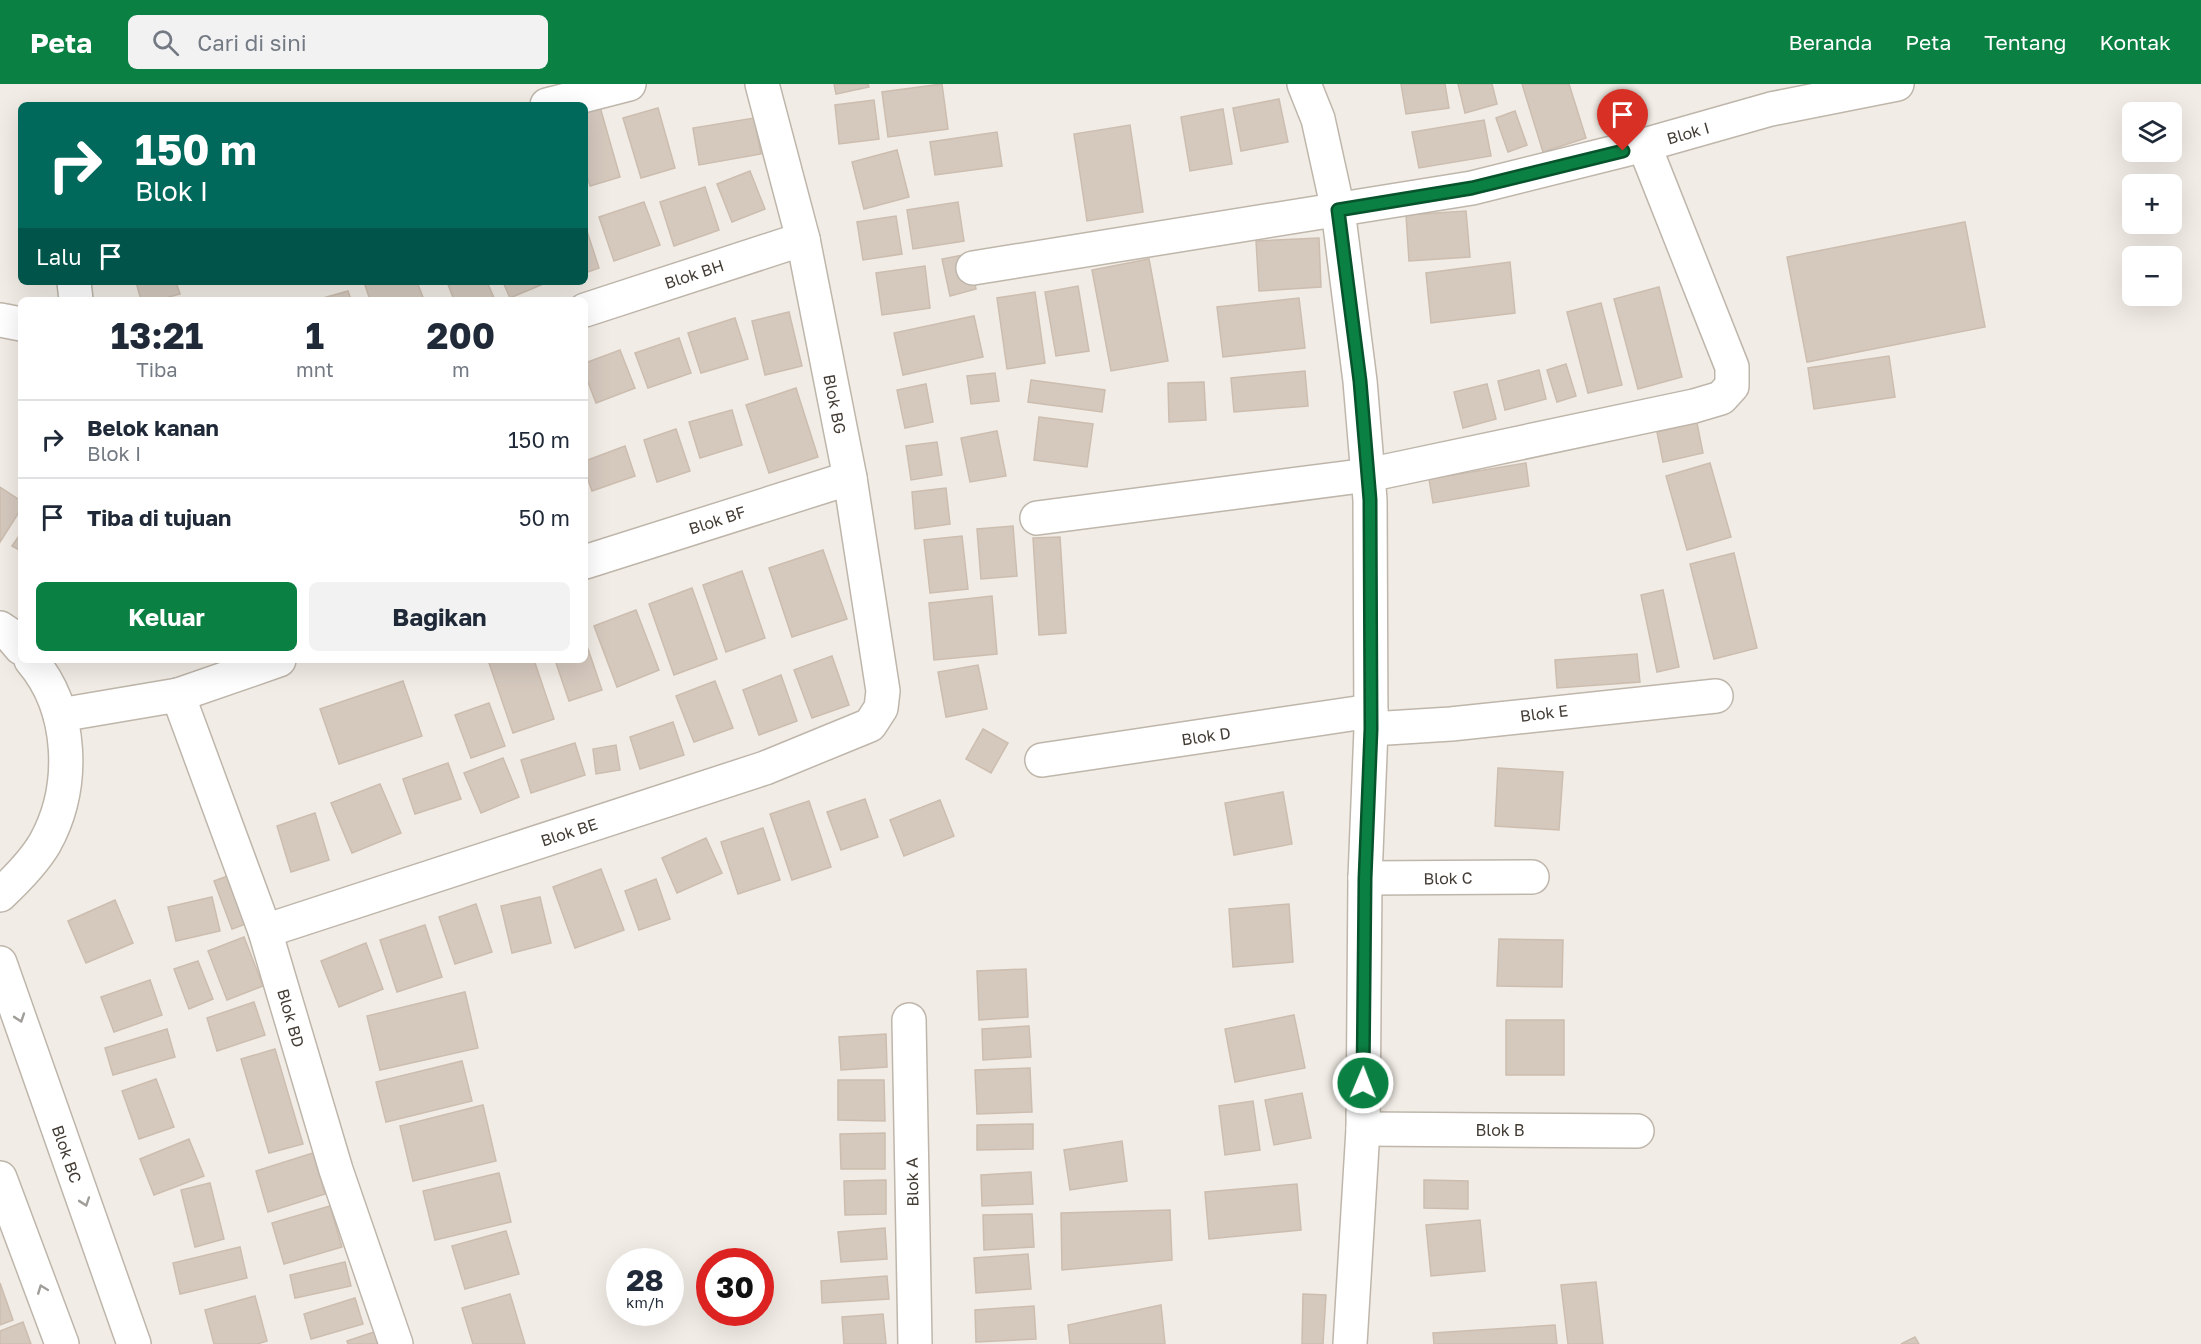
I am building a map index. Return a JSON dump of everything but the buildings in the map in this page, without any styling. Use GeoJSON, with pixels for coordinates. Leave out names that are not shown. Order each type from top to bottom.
{"type":"FeatureCollection","features":[{"type":"Feature","properties":{"kind":"street"},"geometry":{"type":"LineString","coordinates":[[559,102],[629,84]]}},
{"type":"Feature","properties":{"kind":"street","name":"Blok BG"},"geometry":{"type":"LineString","coordinates":[[762,84],[803,239],[850,478],[883,691],[881,708],[870,725]]}},
{"type":"Feature","properties":{"kind":"street"},"geometry":{"type":"LineString","coordinates":[[1304,84],[1318,119],[1338,210],[1360,381],[1370,500],[1371,720],[1365,879],[1363,1129],[1350,1344]]}},
{"type":"Feature","properties":{"kind":"street","name":"Blok I"},"geometry":{"type":"LineString","coordinates":[[974,268],[1472,188],[1644,145],[1771,109],[1897,84]]}},
{"type":"Feature","properties":{"kind":"street"},"geometry":{"type":"LineString","coordinates":[[1037,518],[1368,475],[1694,406],[1721,398],[1732,386],[1732,367],[1644,145]]}},
{"type":"Feature","properties":{"kind":"street","name":"Blok BH"},"geometry":{"type":"LineString","coordinates":[[588,309],[803,239]]}},
{"type":"Feature","properties":{"kind":"street"},"geometry":{"type":"LineString","coordinates":[[0,321],[18,324]]}},
{"type":"Feature","properties":{"kind":"street","name":"Blok BF"},"geometry":{"type":"LineString","coordinates":[[588,561],[850,478]]}},
{"type":"Feature","properties":{"kind":"street"},"geometry":{"type":"LineString","coordinates":[[0,628],[18,644]]}},
{"type":"Feature","properties":{"kind":"street"},"geometry":{"type":"LineString","coordinates":[[0,895],[18,878],[45,843],[61,802],[67,758],[60,715],[40,671],[33,663]]}},
{"type":"Feature","properties":{"kind":"street"},"geometry":{"type":"LineString","coordinates":[[60,715],[178,695],[270,663]]}},
{"type":"Feature","properties":{"kind":"street","name":"Blok BD"},"geometry":{"type":"LineString","coordinates":[[178,695],[265,931],[336,1170],[396,1344]]}},
{"type":"Feature","properties":{"kind":"street","name":"Blok E"},"geometry":{"type":"LineString","coordinates":[[1371,720],[1451,724],[1716,696]]}},
{"type":"Feature","properties":{"kind":"street","name":"Blok D"},"geometry":{"type":"LineString","coordinates":[[1042,760],[1371,720]]}},
{"type":"Feature","properties":{"kind":"street","name":"Blok BE"},"geometry":{"type":"LineString","coordinates":[[265,931],[765,768],[870,725]]}},
{"type":"Feature","properties":{"kind":"street","name":"Blok C"},"geometry":{"type":"LineString","coordinates":[[1365,879],[1532,877]]}},
{"type":"Feature","properties":{"kind":"street","name":"Blok BC"},"geometry":{"type":"LineString","coordinates":[[0,963],[134,1344]]}},
{"type":"Feature","properties":{"kind":"street","name":"Blok A"},"geometry":{"type":"LineString","coordinates":[[909,1020],[915,1344]]}},
{"type":"Feature","properties":{"kind":"street","name":"Blok B"},"geometry":{"type":"LineString","coordinates":[[1363,1129],[1637,1131]]}},
{"type":"Feature","properties":{"kind":"street"},"geometry":{"type":"LineString","coordinates":[[0,1178],[62,1344]]}},
{"type":"Feature","properties":{"kind":"route"},"geometry":{"type":"LineString","coordinates":[[1363,1083],[1365,879],[1371,729],[1370,500],[1360,381],[1338,210],[1472,188],[1623,151]]}}]}
